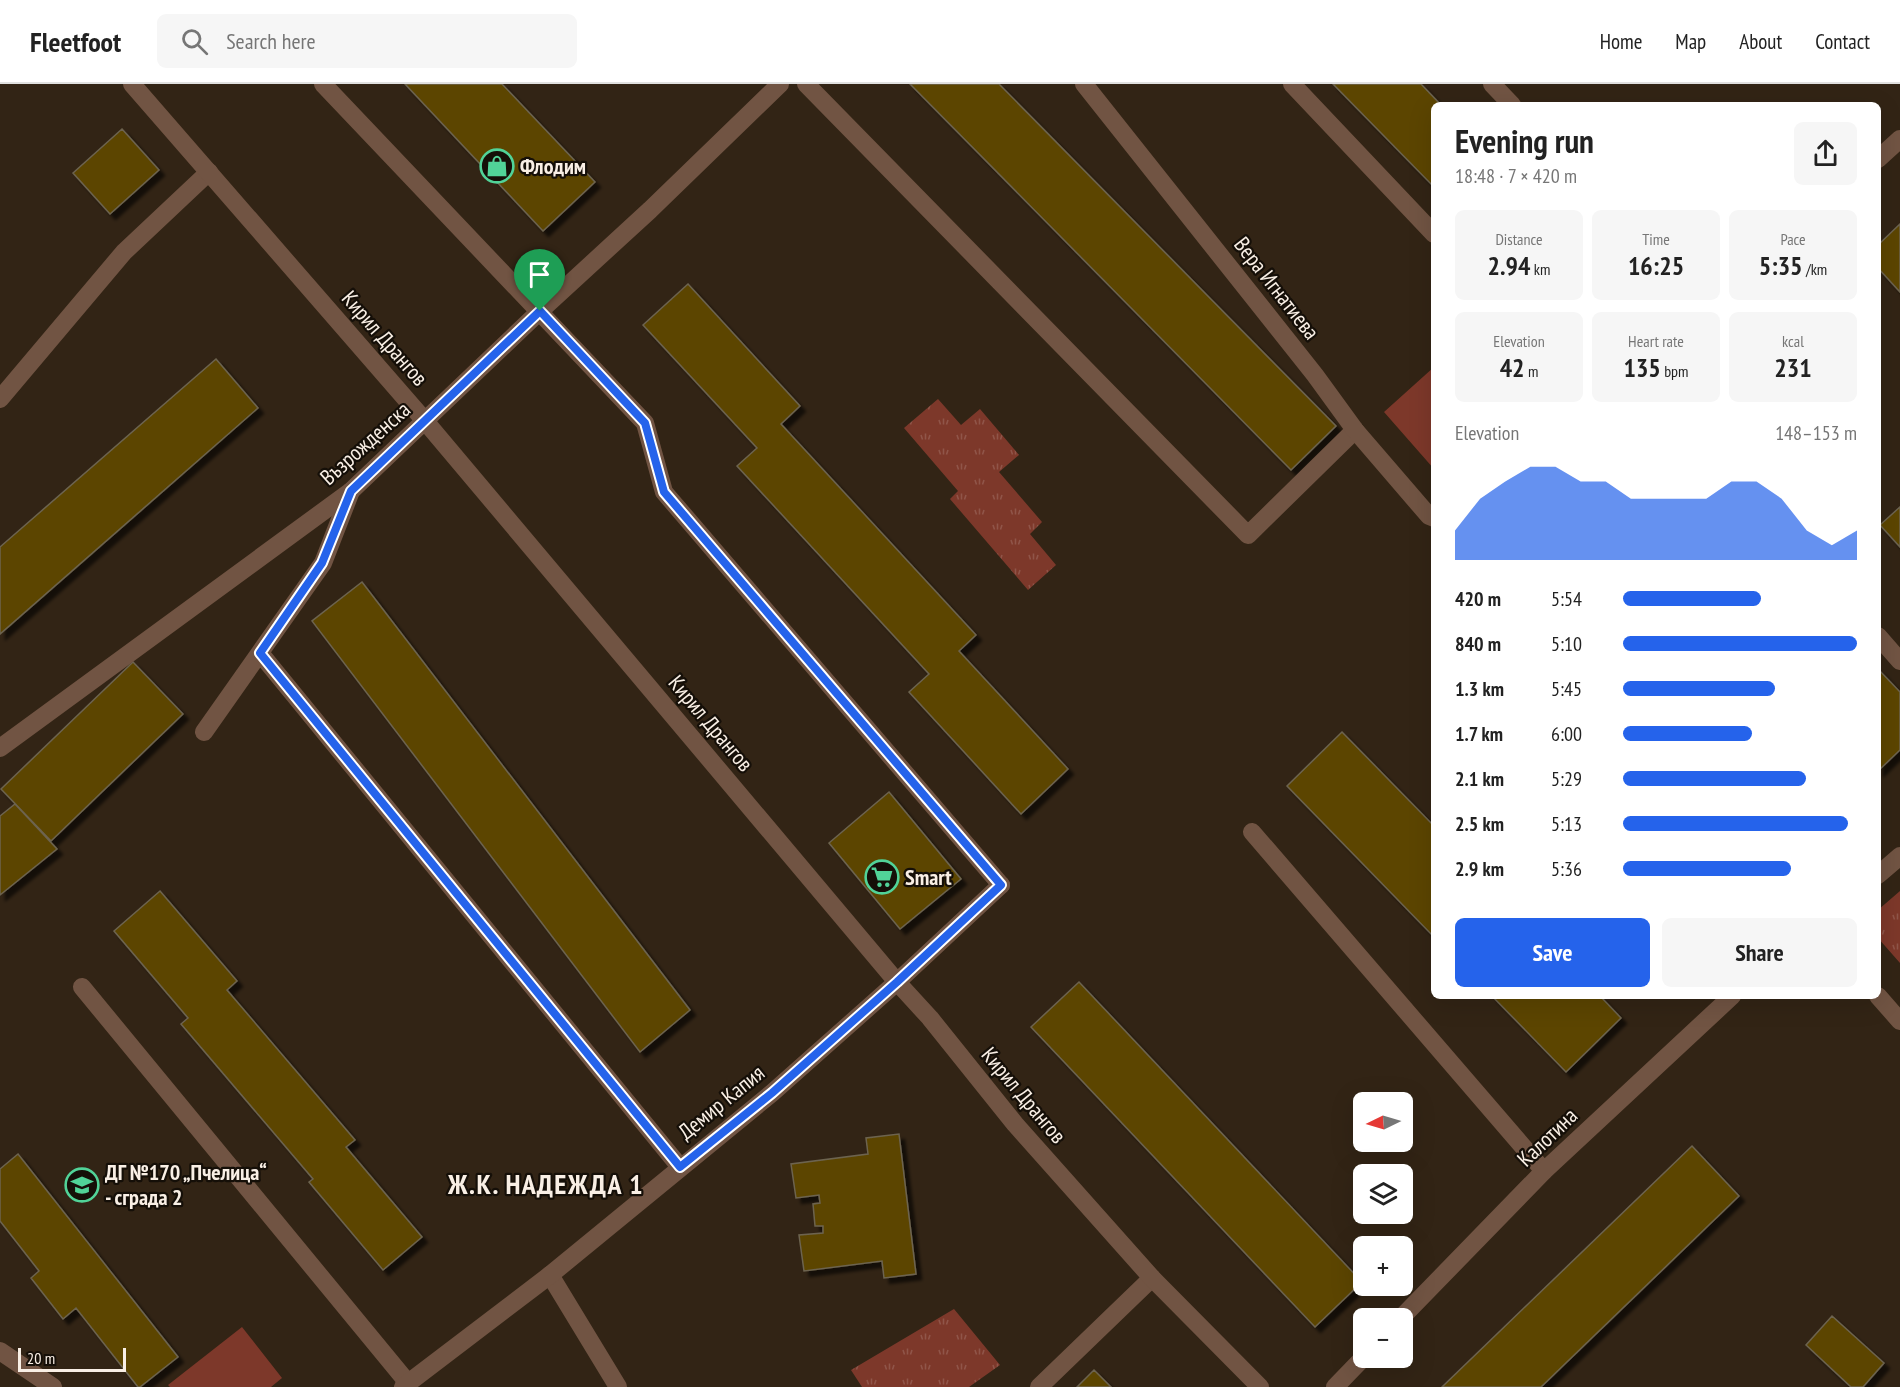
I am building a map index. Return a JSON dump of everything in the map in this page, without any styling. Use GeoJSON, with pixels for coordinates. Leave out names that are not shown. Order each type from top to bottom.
{"type":"FeatureCollection","features":[{"type":"Feature","properties":{"kind":"street","name":"Кирил Дрангов"},"geometry":{"type":"LineString","coordinates":[[132,84],[425,421],[897,982],[930,1018],[1015,1124],[1152,1278],[1260,1387]]}},
{"type":"Feature","properties":{"kind":"street"},"geometry":{"type":"LineString","coordinates":[[323,84],[540,311]]}},
{"type":"Feature","properties":{"kind":"street","name":"Възрожденска"},"geometry":{"type":"LineString","coordinates":[[0,748],[351,491],[650,210],[780,84]]}},
{"type":"Feature","properties":{"kind":"street"},"geometry":{"type":"LineString","coordinates":[[806,84],[1248,535],[1355,430]]}},
{"type":"Feature","properties":{"kind":"street","name":"Вера Игнатиева"},"geometry":{"type":"LineString","coordinates":[[1084,84],[1315,375],[1355,430],[1431,517]]}},
{"type":"Feature","properties":{"kind":"street"},"geometry":{"type":"LineString","coordinates":[[1292,84],[1431,231]]}},
{"type":"Feature","properties":{"kind":"street"},"geometry":{"type":"LineString","coordinates":[[1492,84],[1509,102]]}},
{"type":"Feature","properties":{"kind":"street"},"geometry":{"type":"LineString","coordinates":[[1881,156],[1900,139]]}},
{"type":"Feature","properties":{"kind":"street"},"geometry":{"type":"LineString","coordinates":[[0,399],[124,252],[209,172]]}},
{"type":"Feature","properties":{"kind":"street","name":"Демир Капия"},"geometry":{"type":"LineString","coordinates":[[406,1385],[550,1275],[772,1093],[897,982],[1001,885],[664,492],[645,423],[540,311]]}},
{"type":"Feature","properties":{"kind":"street"},"geometry":{"type":"LineString","coordinates":[[204,732],[322,563],[351,491]]}},
{"type":"Feature","properties":{"kind":"street"},"geometry":{"type":"LineString","coordinates":[[1881,639],[1900,661]]}},
{"type":"Feature","properties":{"kind":"street"},"geometry":{"type":"LineString","coordinates":[[260,653],[680,1167]]}},
{"type":"Feature","properties":{"kind":"street"},"geometry":{"type":"LineString","coordinates":[[1252,832],[1544,1171]]}},
{"type":"Feature","properties":{"kind":"street"},"geometry":{"type":"LineString","coordinates":[[1881,872],[1900,856]]}},
{"type":"Feature","properties":{"kind":"street"},"geometry":{"type":"LineString","coordinates":[[82,987],[406,1385]]}},
{"type":"Feature","properties":{"kind":"street","name":"Калотина"},"geometry":{"type":"LineString","coordinates":[[1411,1308],[1544,1171],[1725,999]]}},
{"type":"Feature","properties":{"kind":"street"},"geometry":{"type":"LineString","coordinates":[[1881,999],[1900,1021]]}},
{"type":"Feature","properties":{"kind":"street"},"geometry":{"type":"LineString","coordinates":[[550,1275],[618,1387]]}},
{"type":"Feature","properties":{"kind":"street"},"geometry":{"type":"LineString","coordinates":[[1039,1387],[1152,1278]]}},
{"type":"Feature","properties":{"kind":"street"},"geometry":{"type":"LineString","coordinates":[[0,1351],[53,1387]]}},
{"type":"Feature","properties":{"kind":"street"},"geometry":{"type":"LineString","coordinates":[[1335,1387],[1354,1368]]}},
{"type":"Feature","properties":{"kind":"green space"},"geometry":{"type":"Polygon","coordinates":[[[1431,370],[1431,466],[1384,412],[1431,370]]]}},
{"type":"Feature","properties":{"kind":"green space"},"geometry":{"type":"Polygon","coordinates":[[[938,399],[961,425],[980,409],[1019,455],[999,472],[1042,522],[1030,534],[1056,565],[1028,590],[950,499],[958,491],[904,428],[938,399]]]}},
{"type":"Feature","properties":{"kind":"green space"},"geometry":{"type":"Polygon","coordinates":[[[1900,891],[1900,963],[1881,941],[1881,907],[1900,891]]]}},
{"type":"Feature","properties":{"kind":"green space"},"geometry":{"type":"Polygon","coordinates":[[[954,1309],[1000,1365],[969,1387],[862,1387],[851,1370],[954,1309]]]}},
{"type":"Feature","properties":{"kind":"green space"},"geometry":{"type":"Polygon","coordinates":[[[242,1327],[282,1378],[271,1387],[170,1387],[168,1385],[242,1327]]]}},
{"type":"Feature","properties":{"kind":"building"},"geometry":{"type":"Polygon","coordinates":[[[405,84],[502,84],[595,182],[543,231],[405,84]]]}},
{"type":"Feature","properties":{"kind":"building"},"geometry":{"type":"Polygon","coordinates":[[[910,84],[999,84],[1336,426],[1291,470],[910,84]]]}},
{"type":"Feature","properties":{"kind":"building"},"geometry":{"type":"Polygon","coordinates":[[[1333,84],[1421,84],[1438,102],[1431,102],[1431,184],[1333,84]]]}},
{"type":"Feature","properties":{"kind":"building"},"geometry":{"type":"Polygon","coordinates":[[[122,129],[159,170],[110,214],[73,173],[122,129]]]}},
{"type":"Feature","properties":{"kind":"building"},"geometry":{"type":"Polygon","coordinates":[[[1900,224],[1900,292],[1881,271],[1881,242],[1900,224]]]}},
{"type":"Feature","properties":{"kind":"building"},"geometry":{"type":"Polygon","coordinates":[[[688,284],[800,406],[781,424],[976,635],[959,651],[1068,769],[1021,814],[909,692],[929,674],[737,466],[757,448],[643,325],[688,284]]]}},
{"type":"Feature","properties":{"kind":"building"},"geometry":{"type":"Polygon","coordinates":[[[216,359],[258,408],[0,634],[0,547],[216,359]]]}},
{"type":"Feature","properties":{"kind":"building"},"geometry":{"type":"Polygon","coordinates":[[[1900,507],[1900,547],[1881,526],[1900,507]]]}},
{"type":"Feature","properties":{"kind":"building"},"geometry":{"type":"Polygon","coordinates":[[[362,582],[690,1010],[640,1052],[312,621],[362,582]]]}},
{"type":"Feature","properties":{"kind":"building"},"geometry":{"type":"Polygon","coordinates":[[[133,662],[183,714],[51,841],[1,789],[133,662]]]}},
{"type":"Feature","properties":{"kind":"building"},"geometry":{"type":"Polygon","coordinates":[[[1881,672],[1900,692],[1900,750],[1881,768],[1881,672]]]}},
{"type":"Feature","properties":{"kind":"building"},"geometry":{"type":"Polygon","coordinates":[[[1342,732],[1431,823],[1431,934],[1287,786],[1342,732]]]}},
{"type":"Feature","properties":{"kind":"building"},"geometry":{"type":"Polygon","coordinates":[[[889,792],[961,879],[900,929],[829,843],[889,792]]]}},
{"type":"Feature","properties":{"kind":"building"},"geometry":{"type":"Polygon","coordinates":[[[15,804],[57,849],[0,895],[0,816],[15,804]]]}},
{"type":"Feature","properties":{"kind":"building"},"geometry":{"type":"Polygon","coordinates":[[[160,891],[237,981],[227,990],[355,1140],[346,1147],[422,1237],[383,1270],[309,1182],[313,1179],[181,1024],[188,1018],[114,931],[160,891]]]}},
{"type":"Feature","properties":{"kind":"building"},"geometry":{"type":"Polygon","coordinates":[[[1079,982],[1353,1272],[1353,1291],[1315,1327],[1031,1027],[1079,982]]]}},
{"type":"Feature","properties":{"kind":"building"},"geometry":{"type":"Polygon","coordinates":[[[1495,999],[1603,999],[1621,1018],[1566,1072],[1495,999]]]}},
{"type":"Feature","properties":{"kind":"building"},"geometry":{"type":"Polygon","coordinates":[[[899,1134],[916,1274],[884,1278],[882,1261],[804,1271],[799,1235],[823,1233],[823,1226],[815,1226],[813,1204],[820,1203],[819,1195],[796,1198],[791,1164],[868,1154],[866,1138],[899,1134]]]}},
{"type":"Feature","properties":{"kind":"building"},"geometry":{"type":"Polygon","coordinates":[[[1692,1146],[1739,1196],[1541,1387],[1442,1387],[1692,1146]]]}},
{"type":"Feature","properties":{"kind":"building"},"geometry":{"type":"Polygon","coordinates":[[[18,1154],[178,1357],[140,1387],[76,1308],[63,1319],[31,1278],[39,1271],[0,1221],[0,1169],[18,1154]]]}},
{"type":"Feature","properties":{"kind":"building"},"geometry":{"type":"Polygon","coordinates":[[[1832,1316],[1884,1363],[1863,1387],[1851,1387],[1806,1345],[1832,1316]]]}},
{"type":"Feature","properties":{"kind":"building"},"geometry":{"type":"Polygon","coordinates":[[[1094,1370],[1111,1387],[1077,1387],[1094,1370]]]}},
{"type":"Feature","properties":{"kind":"place","name":"Флодим"},"geometry":{"type":"Point","coordinates":[497,166]}},
{"type":"Feature","properties":{"kind":"place","name":"Smart"},"geometry":{"type":"Point","coordinates":[882,877]}},
{"type":"Feature","properties":{"kind":"place","name":"ДГ №170 „Пчелица“ - сграда 2"},"geometry":{"type":"Point","coordinates":[82,1185]}},
{"type":"Feature","properties":{"kind":"district","name":"Ж.К. НАДЕЖДА 1"},"geometry":{"type":"Point","coordinates":[546,1183]}},
{"type":"Feature","properties":{"kind":"route"},"geometry":{"type":"LineString","coordinates":[[540,311],[645,423],[664,492],[1001,885],[897,982],[772,1093],[680,1167],[260,653],[322,563],[351,491],[540,311]]}}]}
